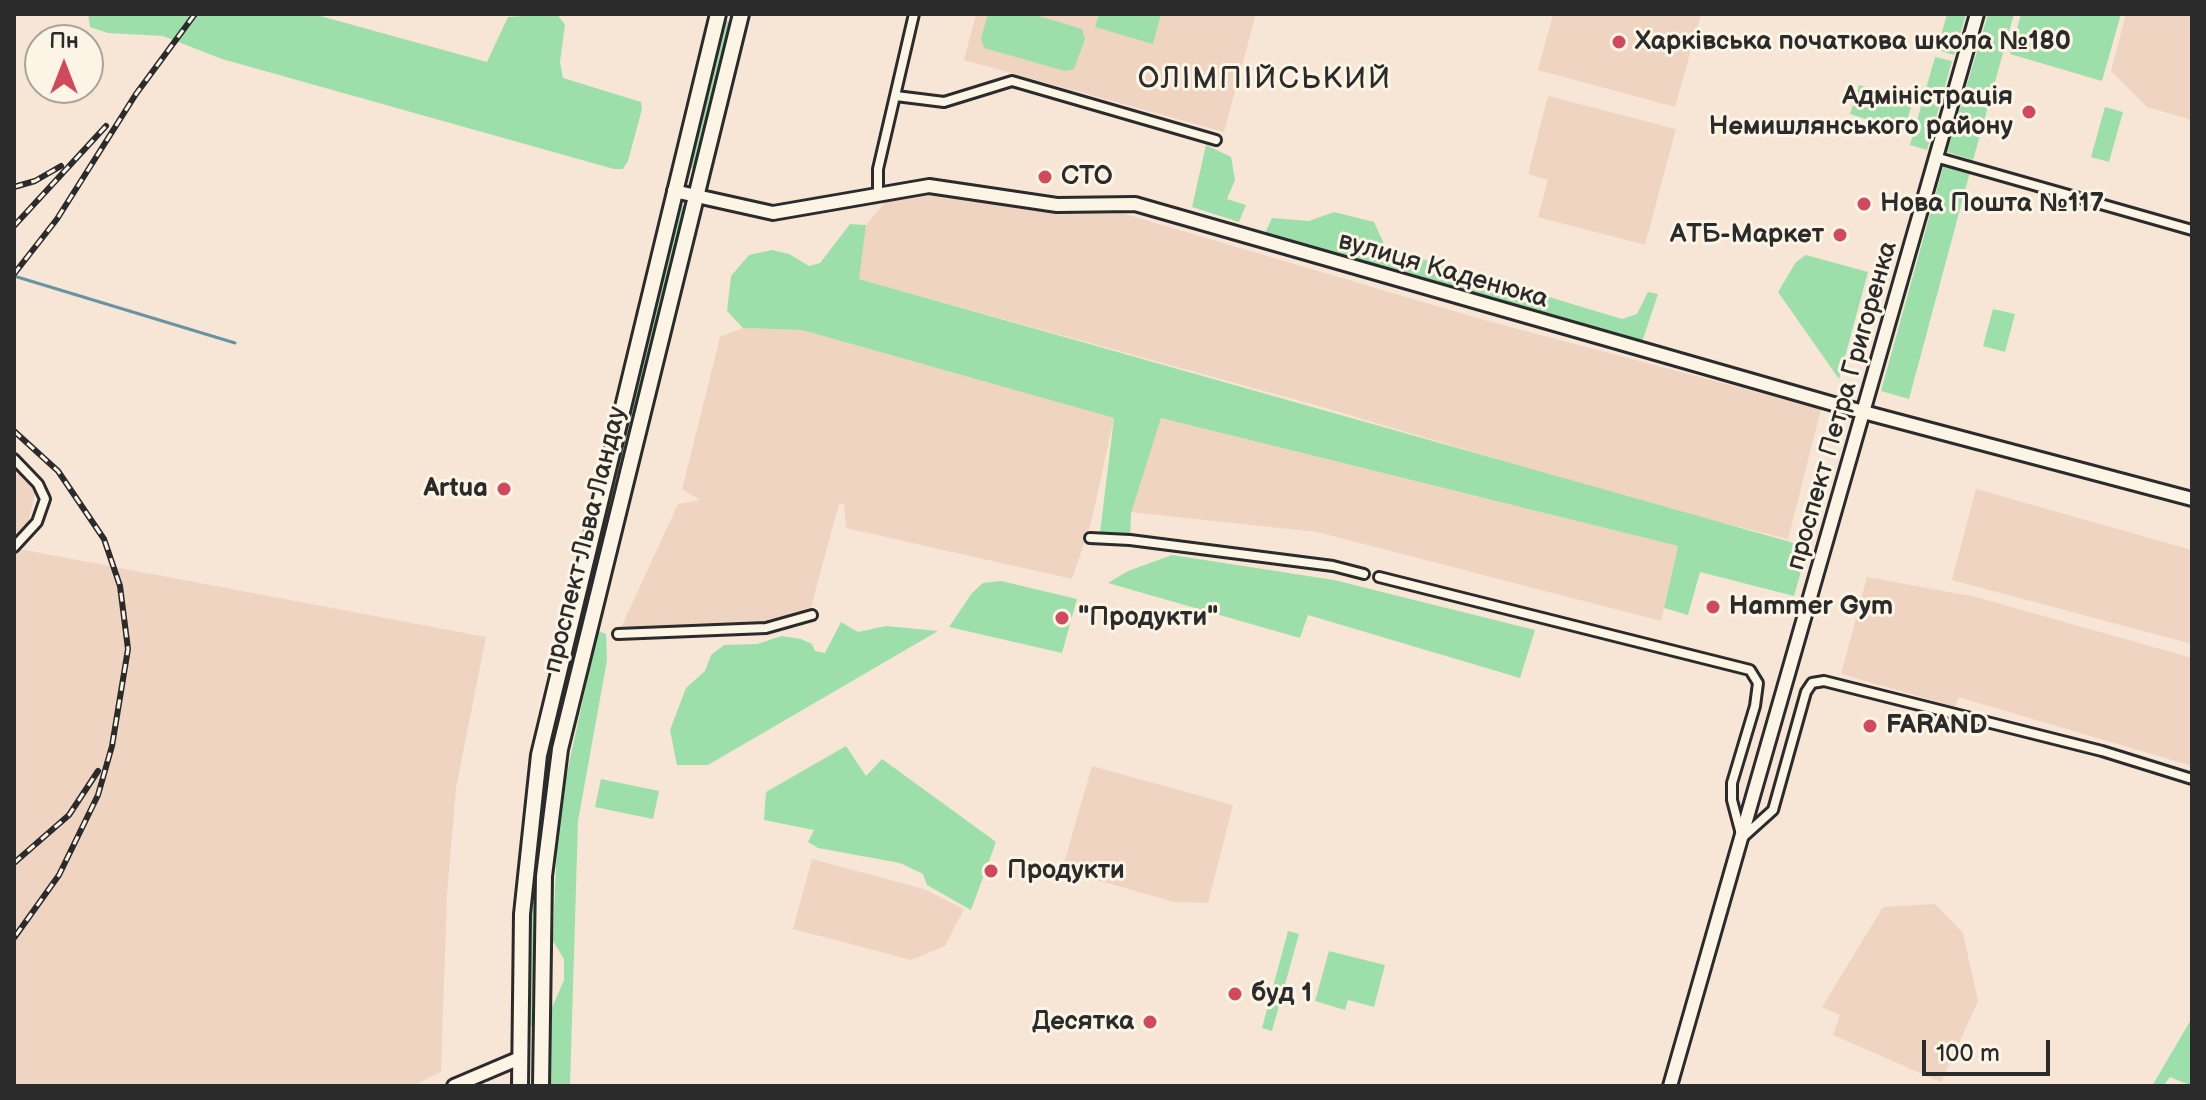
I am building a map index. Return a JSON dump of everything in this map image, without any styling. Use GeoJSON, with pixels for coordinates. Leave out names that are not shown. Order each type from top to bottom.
{"type":"FeatureCollection","features":[{"type":"Feature","properties":{"kind":"main road","name":"проспект Льва Ландау"},"geometry":{"type":"LineString","coordinates":[[520,1086],[522,914],[533,790],[553,692],[718,14]]}},
{"type":"Feature","properties":{"kind":"main road","name":"проспект Льва Ландау"},"geometry":{"type":"LineString","coordinates":[[541,1086],[543,903],[553,788],[741,14]]}},
{"type":"Feature","properties":{"kind":"main road"},"geometry":{"type":"LineString","coordinates":[[603,483],[624,488]]}},
{"type":"Feature","properties":{"kind":"main road"},"geometry":{"type":"LineString","coordinates":[[520,1058],[541,1058]]}},
{"type":"Feature","properties":{"kind":"street"},"geometry":{"type":"LineString","coordinates":[[878,192],[878,169],[914,14]]}},
{"type":"Feature","properties":{"kind":"street","name":"проспект Петра Григоренка"},"geometry":{"type":"LineString","coordinates":[[1670,1086],[1977,14]]}},
{"type":"Feature","properties":{"kind":"street"},"geometry":{"type":"LineString","coordinates":[[896,96],[944,102],[1012,81],[1216,140]]}},
{"type":"Feature","properties":{"kind":"street"},"geometry":{"type":"LineString","coordinates":[[1935,157],[2192,230]]}},
{"type":"Feature","properties":{"kind":"street","name":"вулиця Каденюка"},"geometry":{"type":"LineString","coordinates":[[674,191],[773,213],[878,192],[937,185],[1057,205],[1140,205],[1864,412],[2192,499]]}},
{"type":"Feature","properties":{"kind":"street"},"geometry":{"type":"LineString","coordinates":[[14,459],[42,488],[45,499],[37,522],[14,547]]}},
{"type":"Feature","properties":{"kind":"street"},"geometry":{"type":"LineString","coordinates":[[1090,538],[1130,540],[1333,566],[1364,574]]}},
{"type":"Feature","properties":{"kind":"street"},"geometry":{"type":"LineString","coordinates":[[1379,577],[1750,670],[1758,683],[1755,706],[1732,783],[1732,800],[1742,838],[1773,810],[1806,692],[1812,683],[1824,681],[2102,751],[2192,779]]}},
{"type":"Feature","properties":{"kind":"street"},"geometry":{"type":"LineString","coordinates":[[618,634],[766,628],[812,615]]}},
{"type":"Feature","properties":{"kind":"street"},"geometry":{"type":"LineString","coordinates":[[1732,800],[1760,815],[1773,810]]}},
{"type":"Feature","properties":{"kind":"street"},"geometry":{"type":"LineString","coordinates":[[454,1086],[520,1058]]}},
{"type":"Feature","properties":{"kind":"shaded area"},"geometry":{"type":"Polygon","coordinates":[[[976,14],[1256,14],[1224,132],[964,60],[976,14]]]}},
{"type":"Feature","properties":{"kind":"shaded area","name":"Харківська початкова школа №180"},"geometry":{"type":"Polygon","coordinates":[[[1553,14],[1701,14],[1675,107],[1538,70],[1553,14]]]}},
{"type":"Feature","properties":{"kind":"shaded area"},"geometry":{"type":"Polygon","coordinates":[[[2126,14],[2192,14],[2192,120],[2147,107],[2111,71],[2126,14]]]}},
{"type":"Feature","properties":{"kind":"shaded area"},"geometry":{"type":"Polygon","coordinates":[[[1548,96],[1676,129],[1645,245],[1538,217],[1548,180],[1528,174],[1548,96]]]}},
{"type":"Feature","properties":{"kind":"shaded area"},"geometry":{"type":"Polygon","coordinates":[[[955,188],[1030,208],[1115,211],[1484,320],[1821,409],[1788,539],[1662,508],[1322,407],[858,279],[866,225],[895,190],[918,196],[955,188]]]}},
{"type":"Feature","properties":{"kind":"shaded area"},"geometry":{"type":"Polygon","coordinates":[[[743,328],[802,330],[1114,418],[1091,523],[1072,579],[846,528],[844,504],[839,504],[811,607],[762,623],[657,626],[618,634],[678,504],[700,500],[682,489],[720,337],[743,328]]]}},
{"type":"Feature","properties":{"kind":"shaded area"},"geometry":{"type":"Polygon","coordinates":[[[1161,418],[1678,546],[1661,621],[1317,532],[1130,512],[1161,418]]]}},
{"type":"Feature","properties":{"kind":"shaded area"},"geometry":{"type":"Polygon","coordinates":[[[14,466],[36,489],[28,524],[14,536],[14,466]]]}},
{"type":"Feature","properties":{"kind":"shaded area"},"geometry":{"type":"Polygon","coordinates":[[[1976,489],[2192,550],[2192,644],[1952,580],[1976,489]]]}},
{"type":"Feature","properties":{"kind":"shaded area"},"geometry":{"type":"Polygon","coordinates":[[[14,548],[486,637],[456,788],[447,894],[441,1072],[412,1086],[14,1086],[14,548]]]}},
{"type":"Feature","properties":{"kind":"shaded area"},"geometry":{"type":"Polygon","coordinates":[[[1867,577],[1976,597],[2192,658],[2192,766],[1958,697],[1955,707],[1841,674],[1867,577]]]}},
{"type":"Feature","properties":{"kind":"shaded area"},"geometry":{"type":"Polygon","coordinates":[[[1092,766],[1233,805],[1208,903],[1174,902],[1062,870],[1092,766]]]}},
{"type":"Feature","properties":{"kind":"shaded area"},"geometry":{"type":"Polygon","coordinates":[[[812,859],[924,889],[964,909],[945,946],[911,960],[793,929],[812,859]]]}},
{"type":"Feature","properties":{"kind":"shaded area"},"geometry":{"type":"Polygon","coordinates":[[[1935,904],[1963,933],[1978,1001],[1941,1082],[1833,1035],[1840,1015],[1822,1007],[1883,907],[1935,904]]]}},
{"type":"Feature","properties":{"kind":"green space"},"geometry":{"type":"Polygon","coordinates":[[[88,14],[313,14],[487,62],[508,17],[557,14],[565,25],[560,62],[563,78],[641,102],[642,109],[628,161],[623,169],[614,169],[222,59],[163,36],[108,33],[104,32],[104,24],[90,24],[88,14]]]}},
{"type":"Feature","properties":{"kind":"green space"},"geometry":{"type":"Polygon","coordinates":[[[988,14],[1032,14],[1082,29],[1085,39],[1074,69],[1065,71],[984,48],[981,38],[988,14]]]}},
{"type":"Feature","properties":{"kind":"green space"},"geometry":{"type":"Polygon","coordinates":[[[1099,14],[1161,14],[1153,44],[1095,27],[1099,14]]]}},
{"type":"Feature","properties":{"kind":"green space"},"geometry":{"type":"Polygon","coordinates":[[[1947,14],[1966,14],[1954,55],[1937,50],[1947,14]]]}},
{"type":"Feature","properties":{"kind":"green space"},"geometry":{"type":"Polygon","coordinates":[[[1988,14],[2014,14],[1973,160],[1947,152],[1988,14]]]}},
{"type":"Feature","properties":{"kind":"green space"},"geometry":{"type":"Polygon","coordinates":[[[2021,14],[2121,14],[2102,81],[2010,54],[2021,14]]]}},
{"type":"Feature","properties":{"kind":"green space"},"geometry":{"type":"Polygon","coordinates":[[[726,21],[731,22],[695,169],[690,168],[726,21]]]}},
{"type":"Feature","properties":{"kind":"green space"},"geometry":{"type":"Polygon","coordinates":[[[1935,57],[1952,61],[1927,150],[1910,145],[1935,57]]]}},
{"type":"Feature","properties":{"kind":"green space"},"geometry":{"type":"Polygon","coordinates":[[[1859,85],[1913,100],[1904,131],[1850,114],[1859,85]]]}},
{"type":"Feature","properties":{"kind":"green space"},"geometry":{"type":"Polygon","coordinates":[[[2105,107],[2123,112],[2109,162],[2091,157],[2105,107]]]}},
{"type":"Feature","properties":{"kind":"green space"},"geometry":{"type":"Polygon","coordinates":[[[1206,145],[1231,157],[1235,180],[1227,199],[1246,205],[1239,222],[1192,207],[1206,145]]]}},
{"type":"Feature","properties":{"kind":"green space"},"geometry":{"type":"Polygon","coordinates":[[[1944,164],[1970,172],[1909,399],[1881,391],[1944,164]]]}},
{"type":"Feature","properties":{"kind":"green space"},"geometry":{"type":"Polygon","coordinates":[[[682,204],[684,208],[620,474],[616,472],[682,204]]]}},
{"type":"Feature","properties":{"kind":"green space"},"geometry":{"type":"Polygon","coordinates":[[[1334,212],[1374,222],[1386,248],[1622,319],[1637,314],[1648,292],[1658,294],[1642,342],[1265,233],[1272,218],[1309,221],[1334,212]]]}},
{"type":"Feature","properties":{"kind":"green space"},"geometry":{"type":"Polygon","coordinates":[[[850,224],[866,225],[859,279],[1808,547],[1794,596],[1700,572],[1688,615],[1664,608],[1678,546],[1161,418],[1131,513],[1130,540],[1100,533],[1114,418],[802,330],[743,328],[727,311],[731,276],[749,255],[772,250],[789,254],[809,266],[820,263],[850,224]]]}},
{"type":"Feature","properties":{"kind":"green space"},"geometry":{"type":"Polygon","coordinates":[[[1806,255],[1868,272],[1839,379],[1778,292],[1796,262],[1806,255]]]}},
{"type":"Feature","properties":{"kind":"green space"},"geometry":{"type":"Polygon","coordinates":[[[1993,309],[2015,314],[2005,352],[1983,346],[1993,309]]]}},
{"type":"Feature","properties":{"kind":"green space"},"geometry":{"type":"Polygon","coordinates":[[[609,499],[614,500],[556,744],[552,743],[609,499]]]}},
{"type":"Feature","properties":{"kind":"green space"},"geometry":{"type":"Polygon","coordinates":[[[1172,555],[1334,580],[1535,630],[1520,678],[1308,615],[1300,638],[1108,583],[1128,571],[1172,555]]]}},
{"type":"Feature","properties":{"kind":"green space"},"geometry":{"type":"Polygon","coordinates":[[[1001,581],[1077,599],[1062,653],[949,627],[972,593],[983,583],[1001,581]]]}},
{"type":"Feature","properties":{"kind":"green space"},"geometry":{"type":"Polygon","coordinates":[[[841,622],[858,632],[886,626],[938,631],[708,765],[677,765],[670,730],[686,688],[705,671],[711,655],[724,645],[757,644],[782,636],[801,639],[812,644],[815,651],[825,653],[841,622]]]}},
{"type":"Feature","properties":{"kind":"green space"},"geometry":{"type":"Polygon","coordinates":[[[598,631],[606,634],[607,660],[578,821],[570,1086],[550,1086],[551,1010],[564,980],[564,959],[553,941],[558,814],[598,631]]]}},
{"type":"Feature","properties":{"kind":"green space"},"geometry":{"type":"Polygon","coordinates":[[[846,746],[866,776],[882,759],[996,842],[971,910],[927,885],[923,874],[900,863],[818,848],[808,842],[814,830],[764,820],[766,792],[846,746]]]}},
{"type":"Feature","properties":{"kind":"green space"},"geometry":{"type":"Polygon","coordinates":[[[550,751],[555,752],[537,909],[534,1026],[529,1026],[532,910],[550,751]]]}},
{"type":"Feature","properties":{"kind":"green space"},"geometry":{"type":"Polygon","coordinates":[[[601,779],[659,791],[653,819],[595,807],[601,779]]]}},
{"type":"Feature","properties":{"kind":"green space"},"geometry":{"type":"Polygon","coordinates":[[[1288,931],[1299,934],[1272,1031],[1262,1028],[1288,931]]]}},
{"type":"Feature","properties":{"kind":"green space"},"geometry":{"type":"Polygon","coordinates":[[[1329,951],[1385,965],[1374,1007],[1348,1000],[1345,1010],[1315,1001],[1329,951]]]}},
{"type":"Feature","properties":{"kind":"green space"},"geometry":{"type":"Polygon","coordinates":[[[2192,1018],[2192,1086],[2170,1077],[2163,1086],[2152,1086],[2192,1018]]]}},
{"type":"Feature","properties":{"kind":"waterway"},"geometry":{"type":"LineString","coordinates":[[14,276],[235,343]]}},
{"type":"Feature","properties":{"kind":"railway"},"geometry":{"type":"LineString","coordinates":[[14,274],[57,219],[136,94],[195,14]]}},
{"type":"Feature","properties":{"kind":"railway"},"geometry":{"type":"LineString","coordinates":[[14,226],[106,126]]}},
{"type":"Feature","properties":{"kind":"railway"},"geometry":{"type":"LineString","coordinates":[[14,187],[35,181],[61,166]]}},
{"type":"Feature","properties":{"kind":"railway"},"geometry":{"type":"LineString","coordinates":[[14,431],[58,471],[104,539],[120,586],[128,649],[112,746],[98,795],[59,875],[14,938]]}},
{"type":"Feature","properties":{"kind":"railway"},"geometry":{"type":"LineString","coordinates":[[14,863],[69,815],[98,771]]}},
{"type":"Feature","properties":{"kind":"place","name":"Харківська початкова школа №180"},"geometry":{"type":"Point","coordinates":[1619,42]}},
{"type":"Feature","properties":{"kind":"place","name":"Адміністрація Немишлянського району"},"geometry":{"type":"Point","coordinates":[2029,112]}},
{"type":"Feature","properties":{"kind":"place","name":"СТО"},"geometry":{"type":"Point","coordinates":[1045,177]}},
{"type":"Feature","properties":{"kind":"place","name":"Нова Пошта №117"},"geometry":{"type":"Point","coordinates":[1864,204]}},
{"type":"Feature","properties":{"kind":"place","name":"АТБ-Маркет"},"geometry":{"type":"Point","coordinates":[1840,235]}},
{"type":"Feature","properties":{"kind":"place","name":"Artua"},"geometry":{"type":"Point","coordinates":[504,489]}},
{"type":"Feature","properties":{"kind":"place","name":"Hammer Gym"},"geometry":{"type":"Point","coordinates":[1713,607]}},
{"type":"Feature","properties":{"kind":"place","name":"\"Продукти\""},"geometry":{"type":"Point","coordinates":[1062,618]}},
{"type":"Feature","properties":{"kind":"place","name":"FARAND"},"geometry":{"type":"Point","coordinates":[1870,726]}},
{"type":"Feature","properties":{"kind":"place","name":"Продукти"},"geometry":{"type":"Point","coordinates":[991,871]}},
{"type":"Feature","properties":{"kind":"place","name":"буд 1"},"geometry":{"type":"Point","coordinates":[1235,994]}},
{"type":"Feature","properties":{"kind":"place","name":"Десятка"},"geometry":{"type":"Point","coordinates":[1150,1022]}},
{"type":"Feature","properties":{"kind":"district","name":"ОЛІМПІЙСЬКИЙ"},"geometry":{"type":"Point","coordinates":[1265,80]}}]}
